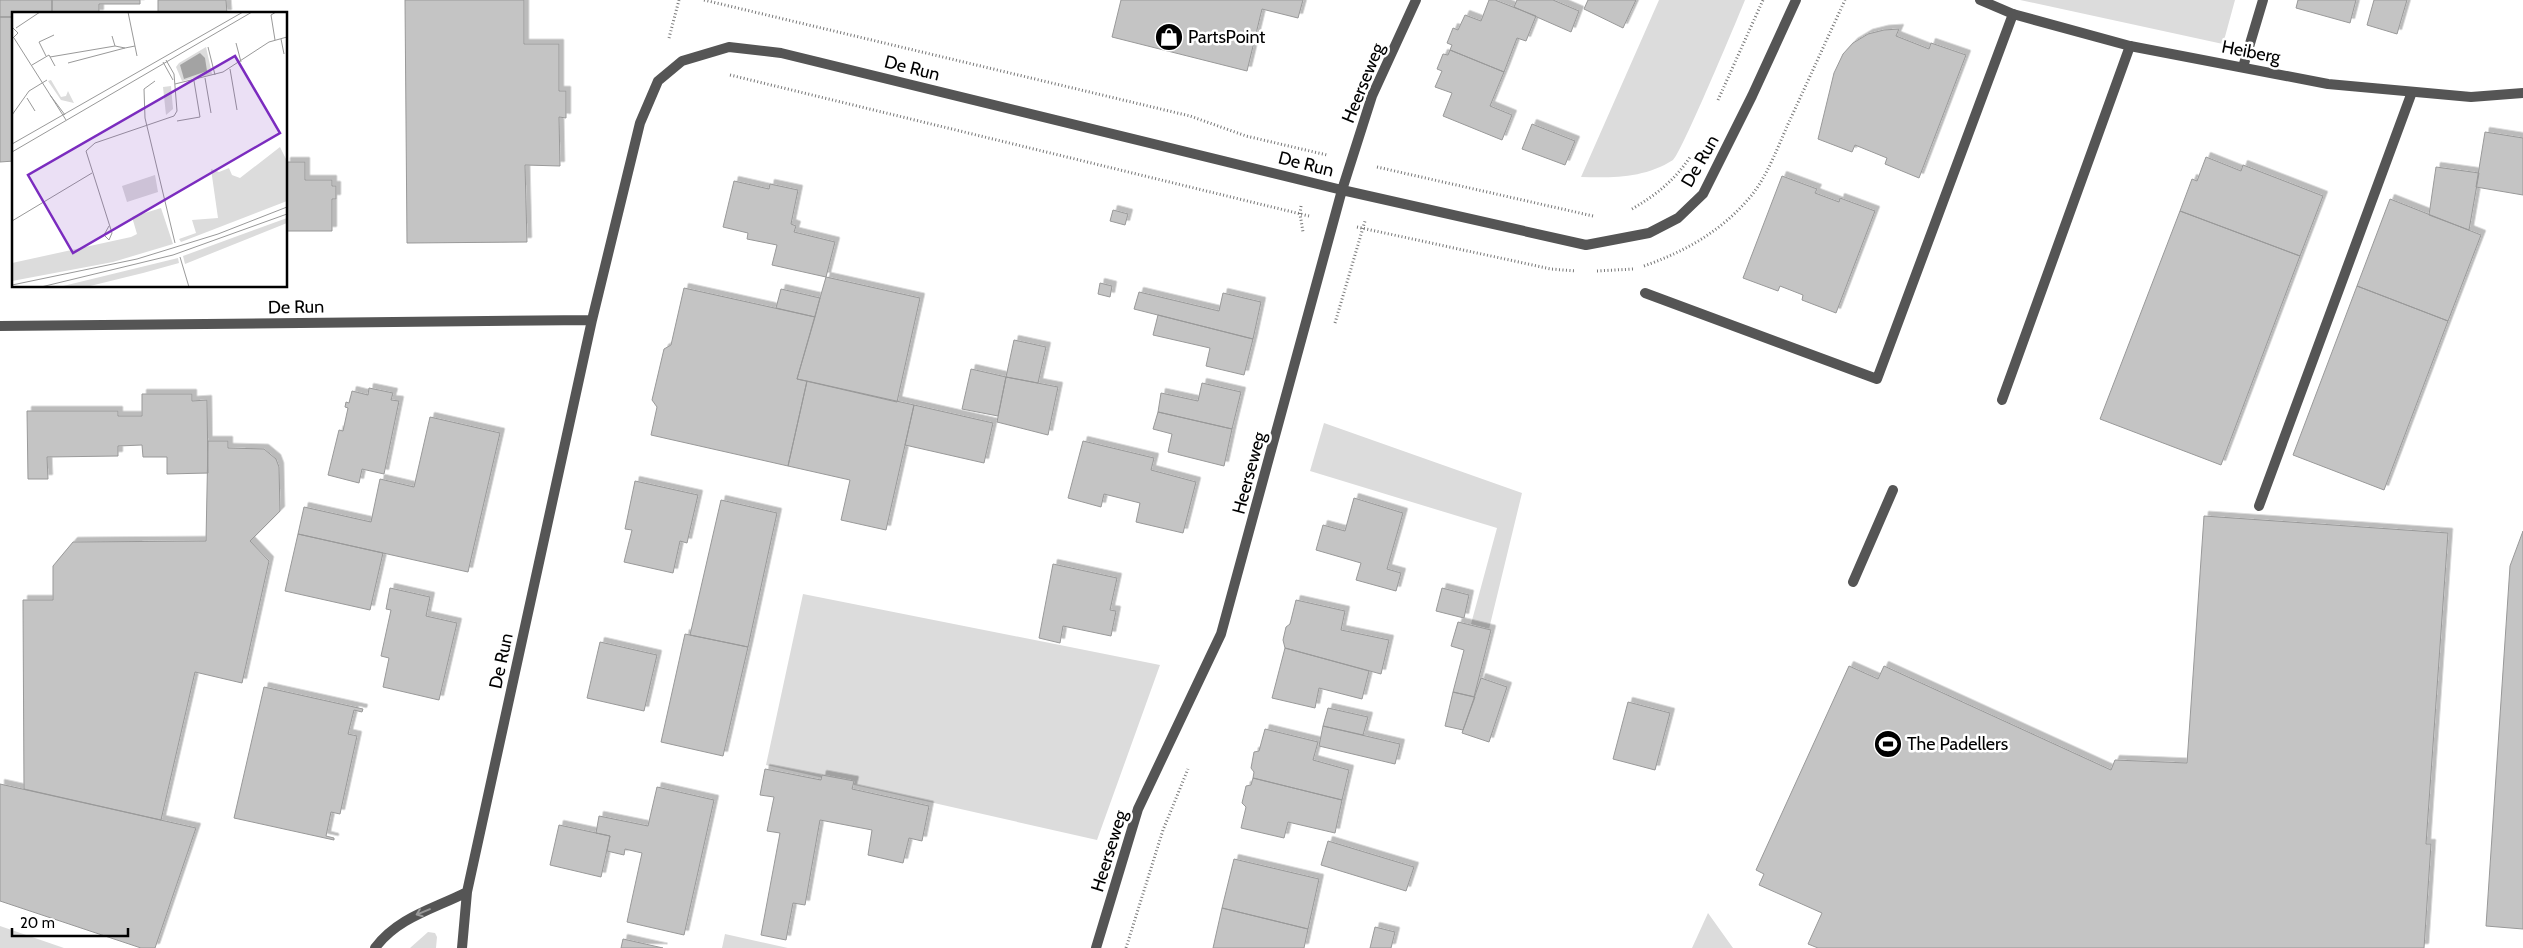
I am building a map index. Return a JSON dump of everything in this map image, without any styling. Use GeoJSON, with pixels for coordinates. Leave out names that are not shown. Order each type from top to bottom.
{"type":"FeatureCollection","features":[{"type":"Feature","properties":{"kind":"street","name":"Heerseweg"},"geometry":{"type":"LineString","coordinates":[[1096,948],[1138,808],[1221,634],[1342,190],[1372,96],[1416,0]]}},
{"type":"Feature","properties":{"kind":"street","name":"De Run"},"geometry":{"type":"LineString","coordinates":[[462,948],[467,892],[592,320],[640,123],[658,81],[682,61],[729,46],[781,53],[1342,190],[1586,245],[1649,233],[1678,218],[1703,194],[1752,96],[1796,0]]}},
{"type":"Feature","properties":{"kind":"street","name":"Heiberg"},"geometry":{"type":"LineString","coordinates":[[1980,0],[2013,14],[2130,46],[2328,84],[2471,97],[2523,93]]}},
{"type":"Feature","properties":{"kind":"street"},"geometry":{"type":"LineString","coordinates":[[2243,67],[2263,0]]}},
{"type":"Feature","properties":{"kind":"street"},"geometry":{"type":"LineString","coordinates":[[1645,293],[1877,379],[2013,14]]}},
{"type":"Feature","properties":{"kind":"street"},"geometry":{"type":"LineString","coordinates":[[2002,400],[2130,46]]}},
{"type":"Feature","properties":{"kind":"street"},"geometry":{"type":"LineString","coordinates":[[2258,506],[2412,92]]}},
{"type":"Feature","properties":{"kind":"street","name":"De Run"},"geometry":{"type":"LineString","coordinates":[[0,326],[592,320]]}},
{"type":"Feature","properties":{"kind":"street"},"geometry":{"type":"LineString","coordinates":[[1853,582],[1893,490]]}},
{"type":"Feature","properties":{"kind":"street"},"geometry":{"type":"LineString","coordinates":[[375,948],[385,934],[401,922],[467,892]]}},
{"type":"Feature","properties":{"kind":"path"},"geometry":{"type":"LineString","coordinates":[[678,0],[669,39],[682,61]]}},
{"type":"Feature","properties":{"kind":"path","name":"De Run"},"geometry":{"type":"LineString","coordinates":[[704,0],[1190,116],[1246,136],[1312,152],[1592,216],[1599,215]]}},
{"type":"Feature","properties":{"kind":"path","name":"De Run"},"geometry":{"type":"LineString","coordinates":[[1715,108],[1763,0]]}},
{"type":"Feature","properties":{"kind":"path"},"geometry":{"type":"LineString","coordinates":[[1303,233],[1300,214],[1312,152]]}},
{"type":"Feature","properties":{"kind":"path","name":"De Run"},"geometry":{"type":"LineString","coordinates":[[1630,210],[1653,197],[1679,174],[1694,152]]}},
{"type":"Feature","properties":{"kind":"shaded area"},"geometry":{"type":"Polygon","coordinates":[[[1659,0],[1745,0],[1697,112],[1673,160],[1640,174],[1617,177],[1581,177],[1659,0]]]}},
{"type":"Feature","properties":{"kind":"shaded area"},"geometry":{"type":"Polygon","coordinates":[[[2020,0],[2235,0],[2223,44],[2020,0]]]}},
{"type":"Feature","properties":{"kind":"shaded area"},"geometry":{"type":"Polygon","coordinates":[[[1324,423],[1522,493],[1489,629],[1471,624],[1497,528],[1310,471],[1324,423]]]}},
{"type":"Feature","properties":{"kind":"shaded area"},"geometry":{"type":"Polygon","coordinates":[[[803,594],[1160,665],[1097,840],[766,765],[803,594]]]}},
{"type":"Feature","properties":{"kind":"shaded area"},"geometry":{"type":"Polygon","coordinates":[[[1708,913],[1733,948],[1692,948],[1708,913]]]}},
{"type":"Feature","properties":{"kind":"shaded area"},"geometry":{"type":"Polygon","coordinates":[[[0,926],[64,948],[0,948],[0,926]]]}},
{"type":"Feature","properties":{"kind":"shaded area"},"geometry":{"type":"Polygon","coordinates":[[[428,932],[435,933],[437,937],[436,948],[410,948],[428,932]]]}},
{"type":"Feature","properties":{"kind":"shaded area"},"geometry":{"type":"Polygon","coordinates":[[[725,934],[788,948],[722,948],[725,934]]]}},
{"type":"Feature","properties":{"kind":"building"},"geometry":{"type":"Polygon","coordinates":[[[0,0],[52,0],[52,12],[12,12],[12,17],[0,17],[0,0]]]}},
{"type":"Feature","properties":{"kind":"building"},"geometry":{"type":"Polygon","coordinates":[[[52,0],[140,0],[140,4],[99,4],[99,12],[52,12],[52,0]]]}},
{"type":"Feature","properties":{"kind":"building"},"geometry":{"type":"Polygon","coordinates":[[[158,0],[226,0],[227,12],[158,12],[158,0]]]}},
{"type":"Feature","properties":{"kind":"building"},"geometry":{"type":"Polygon","coordinates":[[[405,0],[524,0],[524,44],[559,44],[559,91],[566,91],[566,118],[559,117],[560,166],[525,165],[527,242],[407,243],[405,0]]]}},
{"type":"Feature","properties":{"kind":"building"},"geometry":{"type":"Polygon","coordinates":[[[1121,0],[1303,0],[1298,18],[1262,9],[1247,71],[1112,37],[1121,0]]]}},
{"type":"Feature","properties":{"kind":"building"},"geometry":{"type":"Polygon","coordinates":[[[1489,0],[1495,0],[1536,16],[1526,41],[1517,38],[1504,72],[1450,50],[1452,45],[1447,43],[1453,28],[1458,30],[1465,15],[1481,21],[1489,0]]]}},
{"type":"Feature","properties":{"kind":"building"},"geometry":{"type":"Polygon","coordinates":[[[1517,0],[1553,0],[1579,11],[1571,32],[1514,7],[1517,0]]]}},
{"type":"Feature","properties":{"kind":"building"},"geometry":{"type":"Polygon","coordinates":[[[1588,0],[1636,0],[1623,28],[1584,9],[1588,0]]]}},
{"type":"Feature","properties":{"kind":"building"},"geometry":{"type":"Polygon","coordinates":[[[2298,0],[2356,0],[2350,23],[2296,8],[2298,0]]]}},
{"type":"Feature","properties":{"kind":"building"},"geometry":{"type":"Polygon","coordinates":[[[2374,0],[2407,0],[2397,34],[2367,25],[2374,0]]]}},
{"type":"Feature","properties":{"kind":"building"},"geometry":{"type":"Polygon","coordinates":[[[0,17],[12,17],[12,161],[0,162],[0,17]]]}},
{"type":"Feature","properties":{"kind":"building"},"geometry":{"type":"Polygon","coordinates":[[[1899,29],[1896,36],[1929,49],[1931,43],[1966,55],[1919,178],[1885,164],[1887,158],[1855,145],[1852,152],[1818,139],[1834,73],[1843,54],[1853,43],[1868,34],[1899,29]]]}},
{"type":"Feature","properties":{"kind":"building"},"geometry":{"type":"Polygon","coordinates":[[[1450,50],[1504,72],[1490,106],[1512,115],[1502,140],[1443,116],[1452,93],[1435,87],[1442,71],[1437,69],[1443,54],[1448,55],[1450,50]]]}},
{"type":"Feature","properties":{"kind":"building"},"geometry":{"type":"Polygon","coordinates":[[[1532,124],[1575,141],[1565,165],[1522,149],[1532,124]]]}},
{"type":"Feature","properties":{"kind":"building"},"geometry":{"type":"Polygon","coordinates":[[[2485,132],[2523,138],[2523,195],[2476,187],[2485,132]]]}},
{"type":"Feature","properties":{"kind":"building"},"geometry":{"type":"Polygon","coordinates":[[[2206,157],[2241,171],[2243,165],[2323,196],[2300,256],[2180,211],[2192,179],[2197,181],[2206,157]]]}},
{"type":"Feature","properties":{"kind":"building"},"geometry":{"type":"Polygon","coordinates":[[[288,162],[305,162],[305,180],[332,180],[332,186],[336,186],[336,199],[332,199],[332,231],[288,231],[288,162]]]}},
{"type":"Feature","properties":{"kind":"building"},"geometry":{"type":"Polygon","coordinates":[[[2436,167],[2479,173],[2469,230],[2429,215],[2436,167]]]}},
{"type":"Feature","properties":{"kind":"building"},"geometry":{"type":"Polygon","coordinates":[[[1782,176],[1817,189],[1815,193],[1839,202],[1840,198],[1875,211],[1836,313],[1802,300],[1803,295],[1780,286],[1778,291],[1743,278],[1782,176]]]}},
{"type":"Feature","properties":{"kind":"building"},"geometry":{"type":"Polygon","coordinates":[[[734,181],[769,189],[770,184],[798,190],[791,224],[796,226],[794,232],[835,242],[826,277],[772,265],[777,245],[747,239],[748,233],[723,227],[734,181]]]}},
{"type":"Feature","properties":{"kind":"building"},"geometry":{"type":"Polygon","coordinates":[[[2390,199],[2481,235],[2448,321],[2357,286],[2390,199]]]}},
{"type":"Feature","properties":{"kind":"building"},"geometry":{"type":"Polygon","coordinates":[[[1113,210],[1128,214],[1125,225],[1110,221],[1113,210]]]}},
{"type":"Feature","properties":{"kind":"building"},"geometry":{"type":"Polygon","coordinates":[[[2180,211],[2300,256],[2221,465],[2100,419],[2180,211]]]}},
{"type":"Feature","properties":{"kind":"building"},"geometry":{"type":"Polygon","coordinates":[[[826,277],[920,298],[897,402],[797,379],[826,277]]]}},
{"type":"Feature","properties":{"kind":"building"},"geometry":{"type":"Polygon","coordinates":[[[1100,283],[1112,286],[1110,297],[1098,294],[1100,283]]]}},
{"type":"Feature","properties":{"kind":"building"},"geometry":{"type":"Polygon","coordinates":[[[2357,286],[2448,321],[2384,490],[2293,455],[2357,286]]]}},
{"type":"Feature","properties":{"kind":"building"},"geometry":{"type":"Polygon","coordinates":[[[684,288],[815,317],[797,379],[807,381],[788,466],[651,435],[657,407],[652,400],[664,349],[671,345],[684,288]]]}},
{"type":"Feature","properties":{"kind":"building"},"geometry":{"type":"Polygon","coordinates":[[[781,289],[820,298],[815,317],[776,308],[781,289]]]}},
{"type":"Feature","properties":{"kind":"building"},"geometry":{"type":"Polygon","coordinates":[[[1139,292],[1219,311],[1223,293],[1261,302],[1253,339],[1134,309],[1139,292]]]}},
{"type":"Feature","properties":{"kind":"building"},"geometry":{"type":"Polygon","coordinates":[[[1158,315],[1253,339],[1244,375],[1206,366],[1210,348],[1153,335],[1158,315]]]}},
{"type":"Feature","properties":{"kind":"building"},"geometry":{"type":"Polygon","coordinates":[[[1014,340],[1046,347],[1038,383],[1006,377],[1014,340]]]}},
{"type":"Feature","properties":{"kind":"building"},"geometry":{"type":"Polygon","coordinates":[[[971,369],[1006,377],[998,416],[962,409],[971,369]]]}},
{"type":"Feature","properties":{"kind":"building"},"geometry":{"type":"Polygon","coordinates":[[[1006,377],[1058,387],[1048,435],[997,422],[1006,377]]]}},
{"type":"Feature","properties":{"kind":"building"},"geometry":{"type":"Polygon","coordinates":[[[807,381],[914,405],[886,530],[841,520],[850,480],[788,466],[807,381]]]}},
{"type":"Feature","properties":{"kind":"building"},"geometry":{"type":"Polygon","coordinates":[[[1202,383],[1241,392],[1232,429],[1158,412],[1161,393],[1198,401],[1202,383]]]}},
{"type":"Feature","properties":{"kind":"building"},"geometry":{"type":"Polygon","coordinates":[[[369,388],[393,393],[391,400],[399,401],[384,474],[362,469],[359,483],[328,475],[339,430],[343,431],[348,408],[345,407],[346,402],[349,403],[352,391],[368,395],[369,388]]]}},
{"type":"Feature","properties":{"kind":"building"},"geometry":{"type":"Polygon","coordinates":[[[142,394],[192,394],[192,401],[207,400],[208,473],[167,474],[167,457],[143,457],[142,445],[118,446],[118,456],[47,457],[48,479],[28,479],[27,411],[118,411],[118,416],[142,416],[142,394]]]}},
{"type":"Feature","properties":{"kind":"building"},"geometry":{"type":"Polygon","coordinates":[[[914,405],[993,423],[984,463],[905,445],[914,405]]]}},
{"type":"Feature","properties":{"kind":"building"},"geometry":{"type":"Polygon","coordinates":[[[1158,412],[1232,429],[1224,466],[1168,452],[1172,434],[1153,429],[1158,412]]]}},
{"type":"Feature","properties":{"kind":"building"},"geometry":{"type":"Polygon","coordinates":[[[430,417],[500,433],[468,572],[298,534],[304,507],[371,522],[380,479],[414,487],[430,417]]]}},
{"type":"Feature","properties":{"kind":"building"},"geometry":{"type":"Polygon","coordinates":[[[208,441],[228,441],[228,448],[264,449],[276,459],[279,467],[280,511],[250,541],[269,561],[242,683],[195,672],[161,820],[24,789],[23,600],[53,600],[53,566],[73,542],[206,541],[208,441]]]}},
{"type":"Feature","properties":{"kind":"building"},"geometry":{"type":"Polygon","coordinates":[[[1083,441],[1154,458],[1151,470],[1196,482],[1183,533],[1136,522],[1140,503],[1104,494],[1101,507],[1068,498],[1083,441]]]}},
{"type":"Feature","properties":{"kind":"building"},"geometry":{"type":"Polygon","coordinates":[[[635,481],[698,495],[687,543],[680,541],[673,573],[624,562],[632,530],[625,529],[635,481]]]}},
{"type":"Feature","properties":{"kind":"building"},"geometry":{"type":"Polygon","coordinates":[[[1354,498],[1403,513],[1387,569],[1401,573],[1396,591],[1356,580],[1361,563],[1316,550],[1323,525],[1345,531],[1354,498]]]}},
{"type":"Feature","properties":{"kind":"building"},"geometry":{"type":"Polygon","coordinates":[[[721,500],[777,513],[748,647],[690,635],[721,500]]]}},
{"type":"Feature","properties":{"kind":"building"},"geometry":{"type":"Polygon","coordinates":[[[2204,516],[2448,533],[2426,844],[2431,844],[2424,948],[1818,948],[1808,944],[1822,913],[1759,885],[1764,874],[1756,870],[1849,666],[1878,679],[1884,666],[2111,770],[2115,760],[2187,763],[2204,516]]]}},
{"type":"Feature","properties":{"kind":"building"},"geometry":{"type":"Polygon","coordinates":[[[2523,531],[2523,929],[2486,926],[2510,566],[2523,531]]]}},
{"type":"Feature","properties":{"kind":"building"},"geometry":{"type":"Polygon","coordinates":[[[298,534],[383,553],[370,610],[285,591],[298,534]]]}},
{"type":"Feature","properties":{"kind":"building"},"geometry":{"type":"Polygon","coordinates":[[[1053,564],[1117,578],[1110,610],[1116,611],[1111,636],[1063,626],[1060,643],[1039,638],[1053,564]]]}},
{"type":"Feature","properties":{"kind":"building"},"geometry":{"type":"Polygon","coordinates":[[[390,588],[430,597],[426,616],[457,623],[439,700],[383,687],[389,658],[381,656],[391,610],[386,609],[390,588]]]}},
{"type":"Feature","properties":{"kind":"building"},"geometry":{"type":"Polygon","coordinates":[[[1442,588],[1469,595],[1464,618],[1436,611],[1442,588]]]}},
{"type":"Feature","properties":{"kind":"building"},"geometry":{"type":"Polygon","coordinates":[[[1296,600],[1345,611],[1341,630],[1389,640],[1381,674],[1285,648],[1283,640],[1286,627],[1290,624],[1296,600]]]}},
{"type":"Feature","properties":{"kind":"building"},"geometry":{"type":"Polygon","coordinates":[[[1458,622],[1491,630],[1474,697],[1453,692],[1464,650],[1451,646],[1458,622]]]}},
{"type":"Feature","properties":{"kind":"building"},"geometry":{"type":"Polygon","coordinates":[[[685,634],[748,647],[723,756],[661,742],[685,634]]]}},
{"type":"Feature","properties":{"kind":"building"},"geometry":{"type":"Polygon","coordinates":[[[600,642],[657,655],[644,711],[587,698],[600,642]]]}},
{"type":"Feature","properties":{"kind":"building"},"geometry":{"type":"Polygon","coordinates":[[[1285,648],[1369,671],[1362,699],[1319,688],[1315,708],[1272,698],[1285,648]]]}},
{"type":"Feature","properties":{"kind":"building"},"geometry":{"type":"Polygon","coordinates":[[[1481,678],[1507,687],[1489,742],[1462,733],[1481,678]]]}},
{"type":"Feature","properties":{"kind":"building"},"geometry":{"type":"Polygon","coordinates":[[[264,687],[363,709],[362,712],[354,710],[348,734],[357,736],[340,814],[331,812],[326,836],[334,838],[334,840],[234,818],[264,687]]]}},
{"type":"Feature","properties":{"kind":"building"},"geometry":{"type":"Polygon","coordinates":[[[1453,692],[1475,697],[1463,730],[1445,726],[1453,692]]]}},
{"type":"Feature","properties":{"kind":"building"},"geometry":{"type":"Polygon","coordinates":[[[1628,702],[1670,713],[1655,770],[1613,759],[1628,702]]]}},
{"type":"Feature","properties":{"kind":"building"},"geometry":{"type":"Polygon","coordinates":[[[1328,708],[1368,717],[1363,735],[1323,726],[1328,708]]]}},
{"type":"Feature","properties":{"kind":"building"},"geometry":{"type":"Polygon","coordinates":[[[1323,726],[1400,744],[1395,764],[1319,746],[1323,726]]]}},
{"type":"Feature","properties":{"kind":"building"},"geometry":{"type":"Polygon","coordinates":[[[1265,729],[1318,742],[1313,760],[1349,770],[1342,800],[1253,778],[1254,772],[1251,768],[1254,752],[1259,751],[1265,729]]]}},
{"type":"Feature","properties":{"kind":"building"},"geometry":{"type":"Polygon","coordinates":[[[765,769],[821,780],[822,775],[854,781],[852,789],[929,806],[922,841],[909,838],[903,863],[868,855],[872,830],[820,820],[805,905],[793,903],[786,940],[761,935],[780,833],[767,831],[774,797],[760,795],[765,769]]]}},
{"type":"Feature","properties":{"kind":"building"},"geometry":{"type":"Polygon","coordinates":[[[1253,778],[1342,800],[1335,833],[1288,822],[1284,838],[1241,828],[1246,807],[1242,803],[1246,786],[1251,785],[1253,778]]]}},
{"type":"Feature","properties":{"kind":"building"},"geometry":{"type":"Polygon","coordinates":[[[0,784],[196,828],[155,948],[141,948],[0,901],[0,784]]]}},
{"type":"Feature","properties":{"kind":"building"},"geometry":{"type":"Polygon","coordinates":[[[657,787],[714,800],[684,935],[627,922],[642,853],[625,849],[624,855],[607,851],[610,836],[596,833],[599,816],[648,826],[657,787]]]}},
{"type":"Feature","properties":{"kind":"building"},"geometry":{"type":"Polygon","coordinates":[[[559,825],[610,836],[601,877],[550,865],[559,825]]]}},
{"type":"Feature","properties":{"kind":"building"},"geometry":{"type":"Polygon","coordinates":[[[1328,841],[1414,867],[1406,891],[1321,865],[1328,841]]]}},
{"type":"Feature","properties":{"kind":"building"},"geometry":{"type":"Polygon","coordinates":[[[1234,859],[1319,879],[1308,929],[1222,908],[1234,859]]]}},
{"type":"Feature","properties":{"kind":"building"},"geometry":{"type":"Polygon","coordinates":[[[1222,908],[1308,929],[1304,948],[1213,948],[1222,908]]]}},
{"type":"Feature","properties":{"kind":"building"},"geometry":{"type":"Polygon","coordinates":[[[1375,927],[1395,932],[1391,948],[1370,948],[1375,927]]]}},
{"type":"Feature","properties":{"kind":"building"},"geometry":{"type":"Polygon","coordinates":[[[623,939],[663,948],[621,948],[623,939]]]}},
{"type":"Feature","properties":{"kind":"place","name":"PartsPoint"},"geometry":{"type":"Point","coordinates":[1169,37]}},
{"type":"Feature","properties":{"kind":"place","name":"The Padellers"},"geometry":{"type":"Point","coordinates":[1888,744]}}]}
